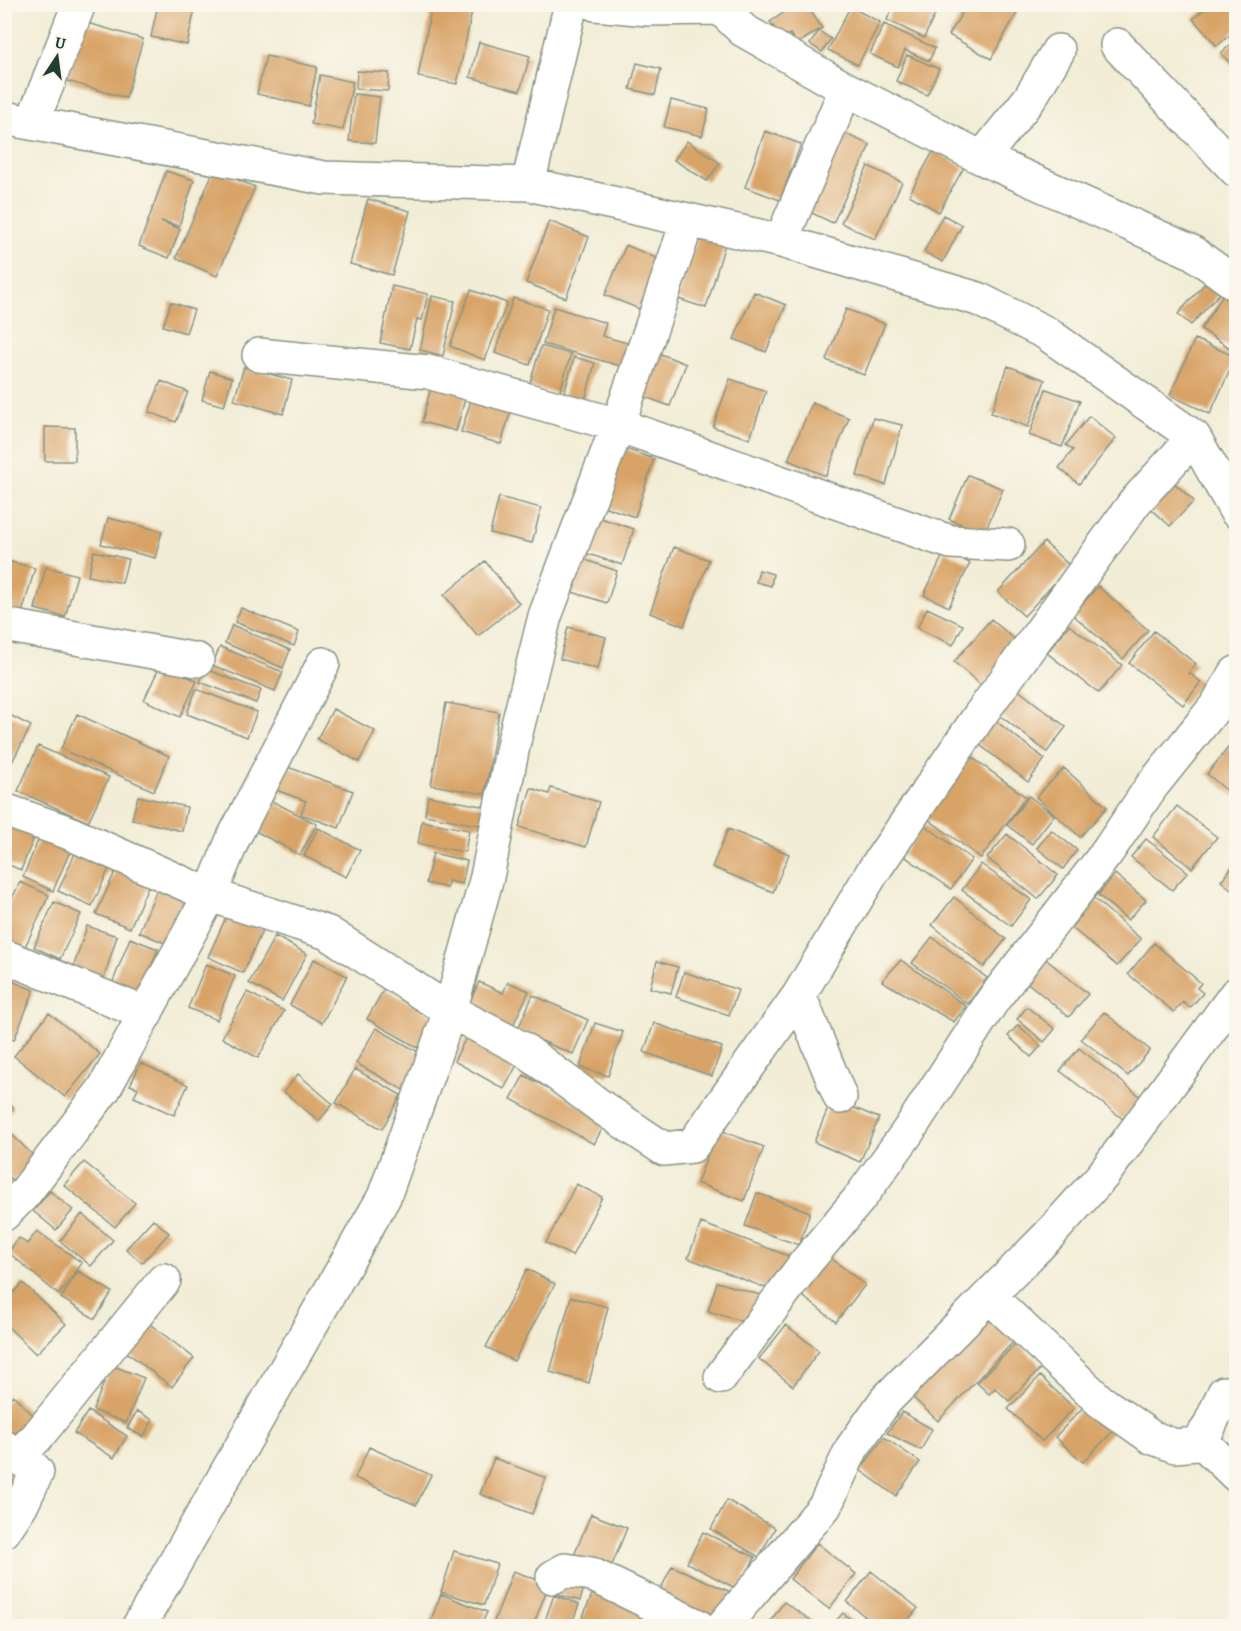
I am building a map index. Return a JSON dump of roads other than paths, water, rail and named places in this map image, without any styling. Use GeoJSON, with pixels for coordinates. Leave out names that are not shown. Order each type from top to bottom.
{"type":"FeatureCollection","features":[{"type":"Feature","properties":{"kind":"street"},"geometry":{"type":"LineString","coordinates":[[79,4],[18,121],[324,178],[528,184],[781,240],[978,299],[1046,333],[1194,437],[1236,510]]}},
{"type":"Feature","properties":{"kind":"street"},"geometry":{"type":"LineString","coordinates":[[528,184],[571,4]]}},
{"type":"Feature","properties":{"kind":"street"},"geometry":{"type":"LineString","coordinates":[[595,4],[648,9],[723,6],[743,30],[846,89],[982,158],[1192,252],[1236,284]]}},
{"type":"Feature","properties":{"kind":"street"},"geometry":{"type":"LineString","coordinates":[[1117,45],[1236,170]]}},
{"type":"Feature","properties":{"kind":"street"},"geometry":{"type":"LineString","coordinates":[[982,158],[1030,98],[1058,51]]}},
{"type":"Feature","properties":{"kind":"street"},"geometry":{"type":"LineString","coordinates":[[781,240],[846,89]]}},
{"type":"Feature","properties":{"kind":"street"},"geometry":{"type":"LineString","coordinates":[[139,1626],[384,1197],[450,1011],[487,877],[514,741],[545,616],[618,425],[688,220]]}},
{"type":"Feature","properties":{"kind":"street"},"geometry":{"type":"LineString","coordinates":[[259,356],[428,372],[618,425],[951,542],[1008,545]]}},
{"type":"Feature","properties":{"kind":"street"},"geometry":{"type":"LineString","coordinates":[[4,810],[67,832],[210,895],[328,933],[450,1011],[523,1049],[604,1110],[664,1149],[692,1146],[799,996],[872,873],[980,714],[1135,502],[1194,437]]}},
{"type":"Feature","properties":{"kind":"street"},"geometry":{"type":"LineString","coordinates":[[4,625],[197,660]]}},
{"type":"Feature","properties":{"kind":"street"},"geometry":{"type":"LineString","coordinates":[[4,1214],[24,1194],[104,1089],[210,895],[233,839],[323,664]]}},
{"type":"Feature","properties":{"kind":"street"},"geometry":{"type":"LineString","coordinates":[[721,1377],[807,1261],[859,1199],[907,1132],[993,1000],[1108,851],[1151,787],[1216,706],[1236,674]]}},
{"type":"Feature","properties":{"kind":"street"},"geometry":{"type":"LineString","coordinates":[[4,956],[146,1014]]}},
{"type":"Feature","properties":{"kind":"street"},"geometry":{"type":"LineString","coordinates":[[723,1626],[825,1506],[852,1448],[886,1400],[989,1296],[1103,1175],[1236,994]]}},
{"type":"Feature","properties":{"kind":"street"},"geometry":{"type":"LineString","coordinates":[[799,996],[840,1097]]}},
{"type":"Feature","properties":{"kind":"street"},"geometry":{"type":"LineString","coordinates":[[4,1531],[24,1502],[37,1472],[30,1464],[10,1452],[66,1404],[164,1280]]}},
{"type":"Feature","properties":{"kind":"street"},"geometry":{"type":"LineString","coordinates":[[989,1296],[1100,1401],[1151,1437],[1175,1446],[1191,1447],[1202,1442],[1224,1393]]}},
{"type":"Feature","properties":{"kind":"street"},"geometry":{"type":"LineString","coordinates":[[1202,1442],[1236,1475]]}},
{"type":"Feature","properties":{"kind":"street"},"geometry":{"type":"LineString","coordinates":[[553,1577],[565,1570],[591,1574],[698,1626]]}}]}
